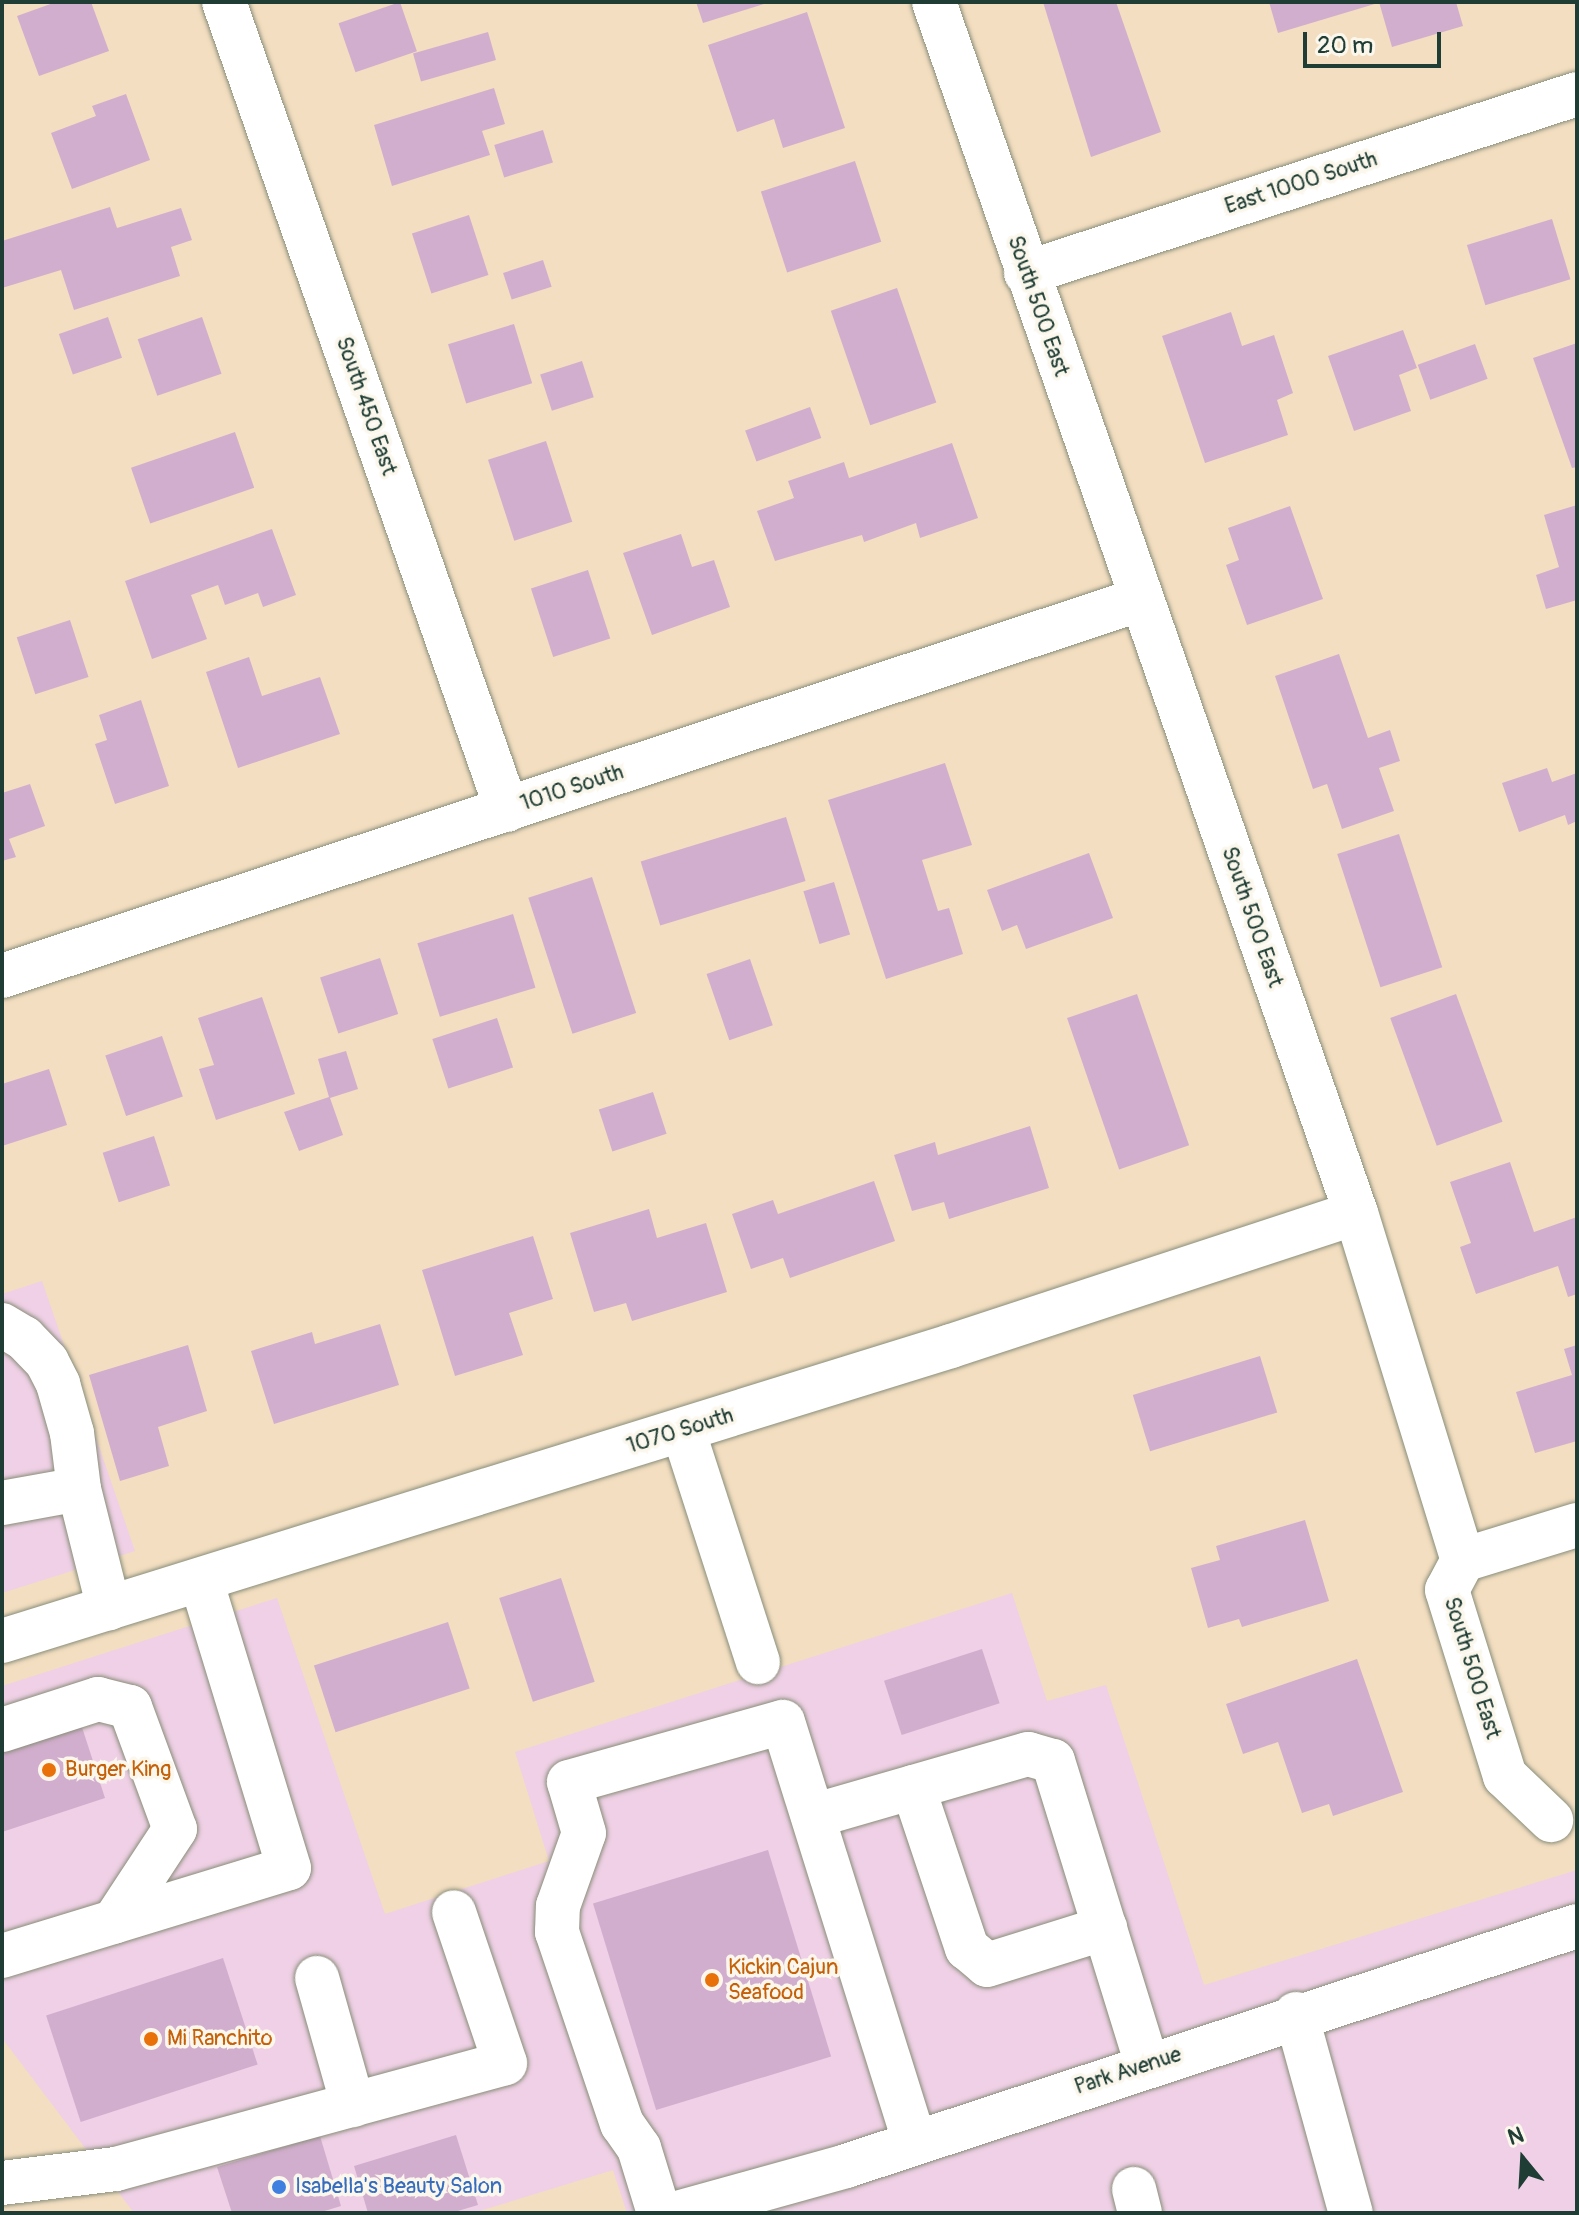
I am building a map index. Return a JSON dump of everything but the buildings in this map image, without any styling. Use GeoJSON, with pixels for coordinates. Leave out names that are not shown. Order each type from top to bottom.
{"type":"FeatureCollection","features":[{"type":"Feature","properties":{"kind":"street","name":"South 450 East"},"geometry":{"type":"LineString","coordinates":[[224,2],[507,810]]}},
{"type":"Feature","properties":{"kind":"street","name":"South 500 East"},"geometry":{"type":"LineString","coordinates":[[934,2],[1356,1213],[1463,1560],[1447,1590],[1505,1776],[1551,1820]]}},
{"type":"Feature","properties":{"kind":"street","name":"East 1000 South"},"geometry":{"type":"LineString","coordinates":[[1026,273],[1577,94]]}},
{"type":"Feature","properties":{"kind":"street","name":"1010 South"},"geometry":{"type":"LineString","coordinates":[[2,976],[1141,599]]}},
{"type":"Feature","properties":{"kind":"street","name":"1070 South"},"geometry":{"type":"LineString","coordinates":[[2,1641],[683,1430],[1356,1213]]}},
{"type":"Feature","properties":{"kind":"street"},"geometry":{"type":"LineString","coordinates":[[2,1325],[24,1338],[58,1384],[72,1433],[79,1489],[109,1608]]}},
{"type":"Feature","properties":{"kind":"street"},"geometry":{"type":"LineString","coordinates":[[683,1430],[758,1662]]}},
{"type":"Feature","properties":{"kind":"street"},"geometry":{"type":"LineString","coordinates":[[3,1498],[79,1489]]}},
{"type":"Feature","properties":{"kind":"street"},"geometry":{"type":"LineString","coordinates":[[1463,1560],[1577,1525]]}},
{"type":"Feature","properties":{"kind":"street"},"geometry":{"type":"LineString","coordinates":[[2,1956],[289,1868],[201,1580]]}},
{"type":"Feature","properties":{"kind":"street"},"geometry":{"type":"LineString","coordinates":[[2,1730],[98,1699],[130,1707],[175,1829],[114,1922]]}},
{"type":"Feature","properties":{"kind":"street"},"geometry":{"type":"LineString","coordinates":[[659,2213],[639,2148],[622,2124],[557,1932],[558,1906],[584,1833],[569,1782],[783,1722],[915,2142]]}},
{"type":"Feature","properties":{"kind":"street"},"geometry":{"type":"LineString","coordinates":[[813,1816],[1028,1754],[1053,1761],[1147,2065]]}},
{"type":"Feature","properties":{"kind":"street"},"geometry":{"type":"LineString","coordinates":[[913,1787],[967,1948],[987,1965],[1105,1928]]}},
{"type":"Feature","properties":{"kind":"street"},"geometry":{"type":"LineString","coordinates":[[2,2183],[116,2169],[505,2063],[454,1912]]}},
{"type":"Feature","properties":{"kind":"street","name":"Park Avenue"},"geometry":{"type":"LineString","coordinates":[[677,2213],[915,2142],[1296,2014],[1577,1926]]}},
{"type":"Feature","properties":{"kind":"street"},"geometry":{"type":"LineString","coordinates":[[317,1978],[353,2105]]}},
{"type":"Feature","properties":{"kind":"street"},"geometry":{"type":"LineString","coordinates":[[1296,2014],[1351,2213]]}},
{"type":"Feature","properties":{"kind":"shaded area"},"geometry":{"type":"Polygon","coordinates":[[[42,1281],[135,1551],[2,1593],[2,1294],[42,1281]]]}},
{"type":"Feature","properties":{"kind":"shaded area"},"geometry":{"type":"Polygon","coordinates":[[[1012,1593],[1047,1701],[1106,1685],[1204,1985],[1577,1870],[1577,2213],[627,2213],[613,2170],[473,2213],[134,2213],[2,2038],[2,1686],[277,1598],[385,1914],[549,1861],[515,1752],[1012,1593]]]}},
{"type":"Feature","properties":{"kind":"place","name":"Burger King"},"geometry":{"type":"Point","coordinates":[49,1770]}},
{"type":"Feature","properties":{"kind":"place","name":"Kickin Cajun Seafood"},"geometry":{"type":"Point","coordinates":[712,1980]}},
{"type":"Feature","properties":{"kind":"place","name":"Mi Ranchito"},"geometry":{"type":"Point","coordinates":[151,2039]}},
{"type":"Feature","properties":{"kind":"place","name":"Isabella's Beauty Salon"},"geometry":{"type":"Point","coordinates":[279,2187]}}]}
